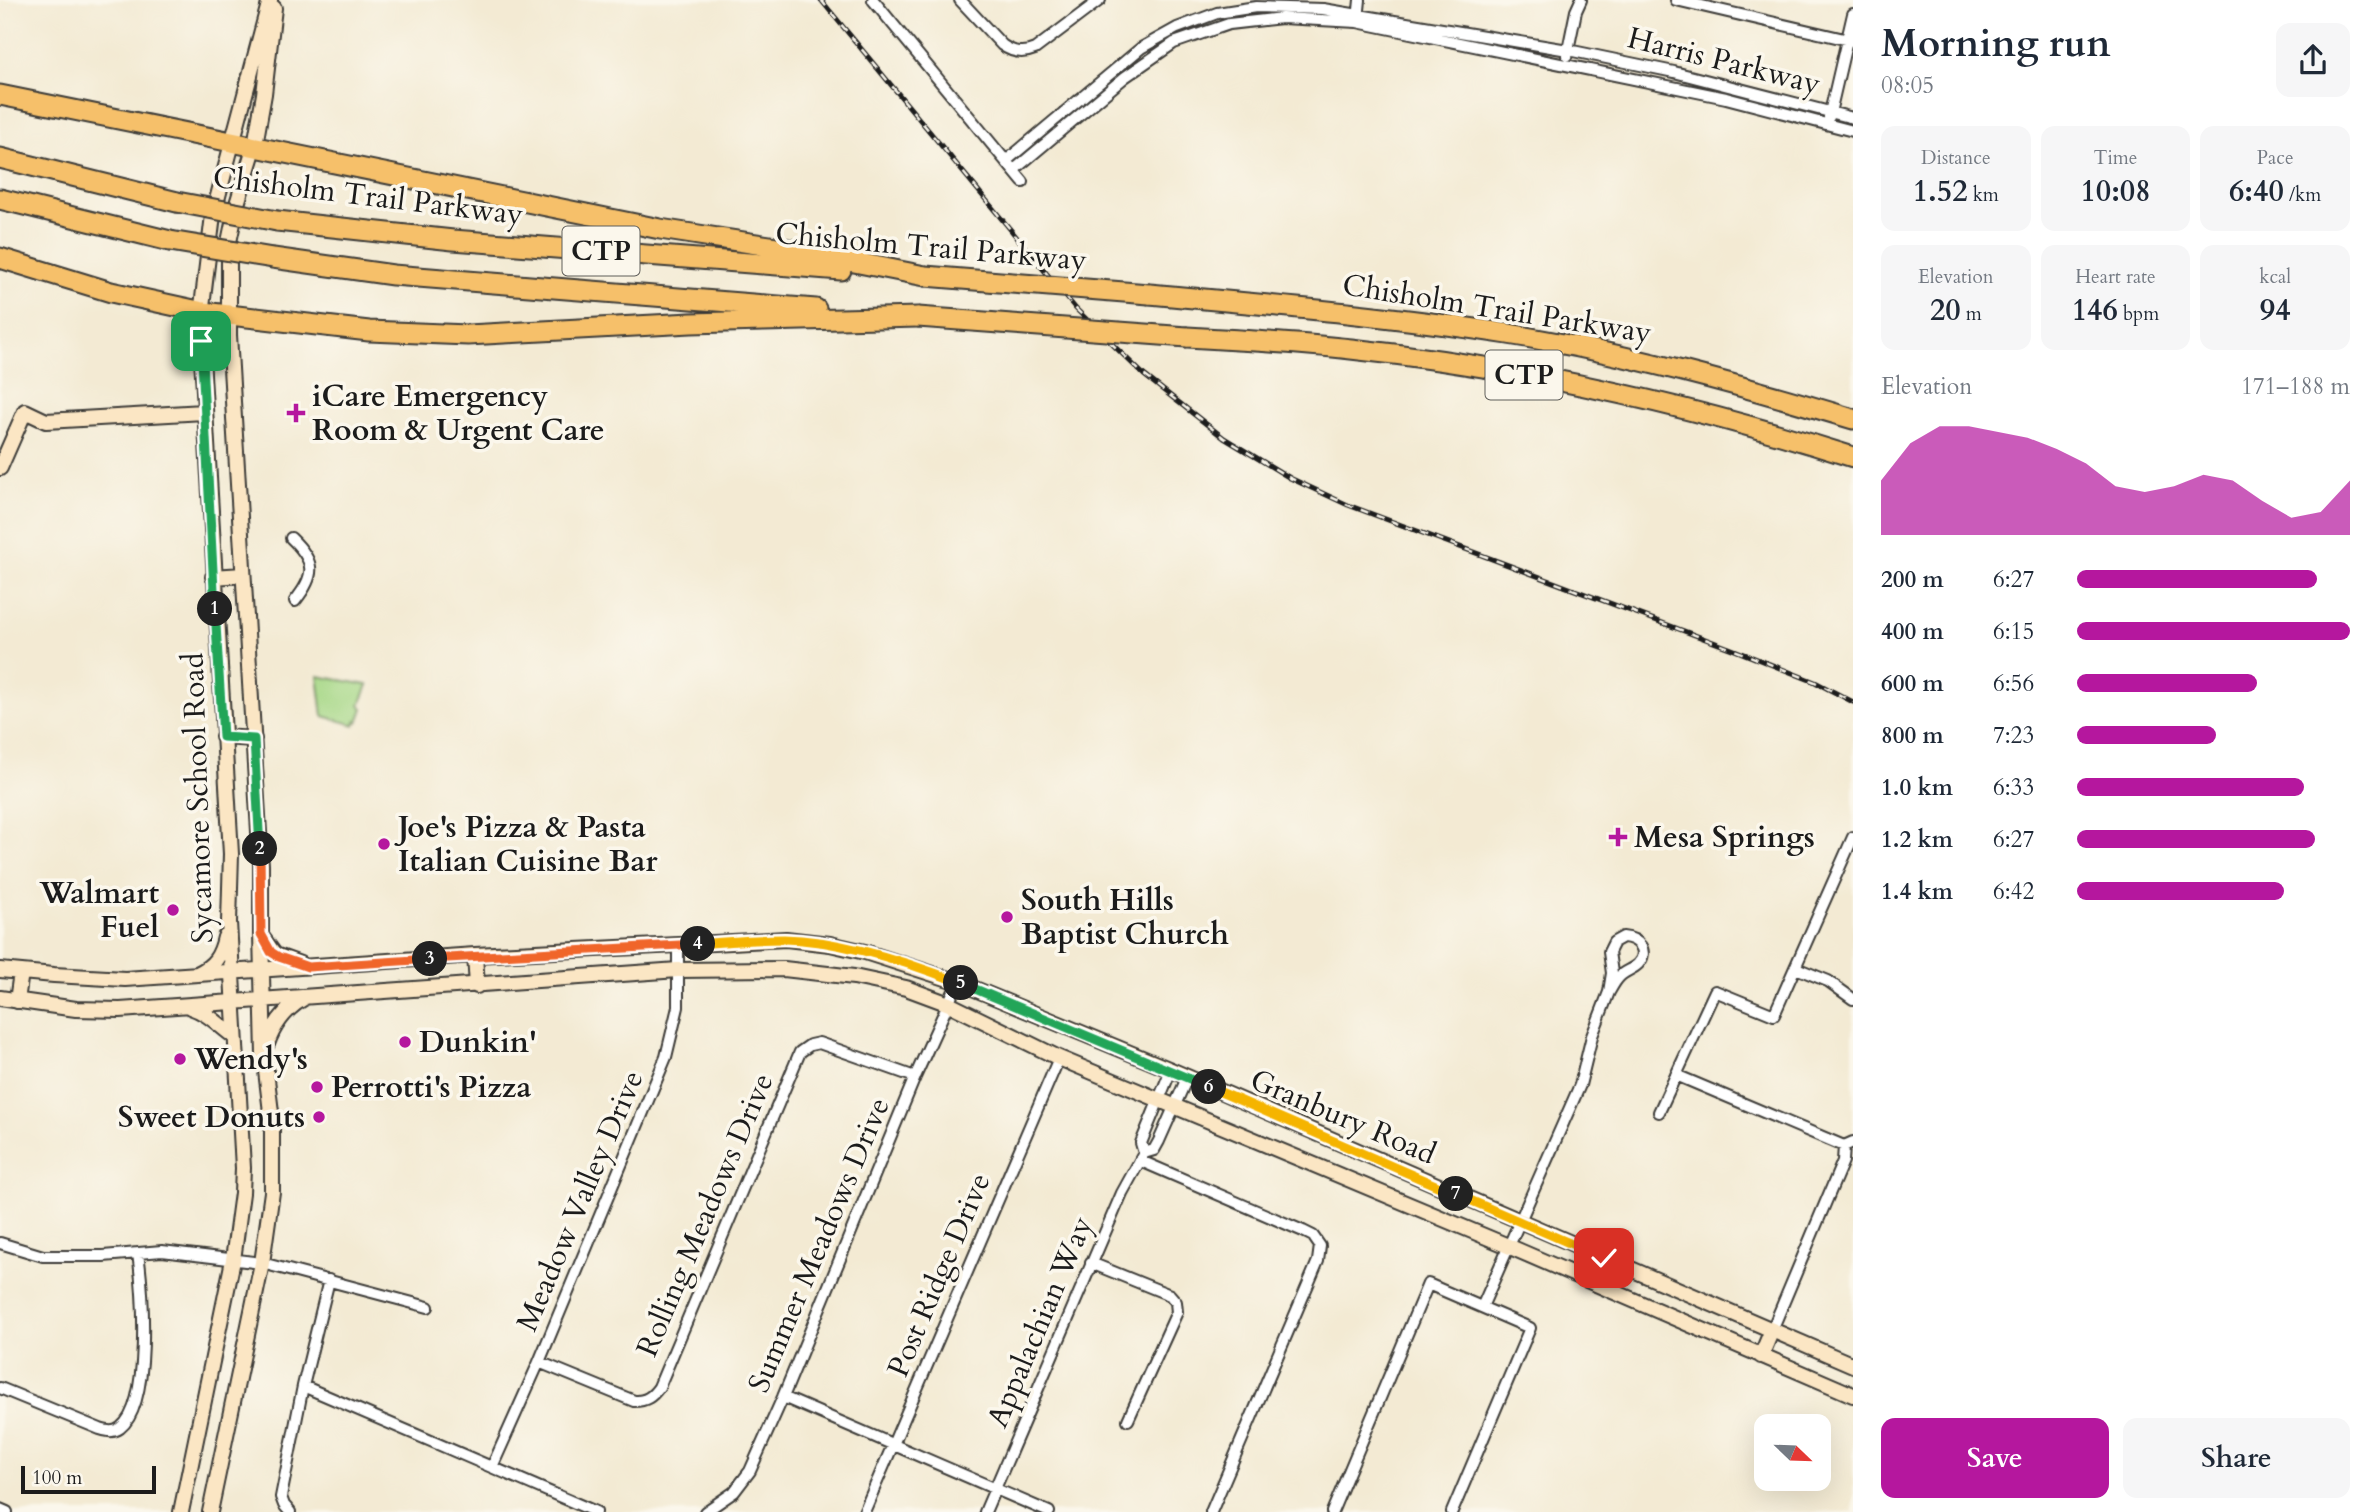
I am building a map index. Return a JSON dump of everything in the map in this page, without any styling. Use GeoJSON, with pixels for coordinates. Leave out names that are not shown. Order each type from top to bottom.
{"type":"FeatureCollection","features":[{"type":"Feature","properties":{"kind":"highway"},"geometry":{"type":"LineString","coordinates":[[0,95],[660,229],[783,248],[925,276]]}},
{"type":"Feature","properties":{"kind":"highway","name":"Chisholm Trail Parkway"},"geometry":{"type":"LineString","coordinates":[[0,158],[177,202],[277,220],[453,240],[1149,294],[1355,313],[1572,346],[1688,373],[1853,419]]}},
{"type":"Feature","properties":{"kind":"highway","name":"Chisholm Trail Parkway"},"geometry":{"type":"LineString","coordinates":[[0,199],[170,241],[393,275],[918,317],[1294,343],[1474,365],[1738,422],[1853,457]]}},
{"type":"Feature","properties":{"kind":"highway"},"geometry":{"type":"LineString","coordinates":[[0,258],[111,292],[203,312],[369,331],[468,335],[691,323],[918,317]]}},
{"type":"Feature","properties":{"kind":"main road","name":"Sycamore School Road"},"geometry":{"type":"LineString","coordinates":[[181,1512],[233,1260],[241,1211],[243,1168],[229,922],[231,854],[201,341],[211,228],[270,0]]}},
{"type":"Feature","properties":{"kind":"main road","name":"Sycamore School Road"},"geometry":{"type":"LineString","coordinates":[[210,1512],[262,1264],[272,1192],[272,1120],[264,1055],[261,865],[227,270],[232,223],[255,145],[275,0]]}},
{"type":"Feature","properties":{"kind":"main road"},"geometry":{"type":"LineString","coordinates":[[0,468],[26,411],[46,421],[205,412]]}},
{"type":"Feature","properties":{"kind":"main road"},"geometry":{"type":"LineString","coordinates":[[214,576],[243,575]]}},
{"type":"Feature","properties":{"kind":"main road"},"geometry":{"type":"LineString","coordinates":[[223,737],[254,739]]}},
{"type":"Feature","properties":{"kind":"main road"},"geometry":{"type":"LineString","coordinates":[[194,975],[208,969],[221,953],[229,922]]}},
{"type":"Feature","properties":{"kind":"main road"},"geometry":{"type":"LineString","coordinates":[[261,934],[271,952],[308,967]]}},
{"type":"Feature","properties":{"kind":"main road","name":"Granbury Road"},"geometry":{"type":"LineString","coordinates":[[0,970],[125,979],[475,955],[786,939],[830,944],[865,952],[958,982],[1171,1070],[1853,1365]]}},
{"type":"Feature","properties":{"kind":"main road"},"geometry":{"type":"LineString","coordinates":[[475,955],[477,986]]}},
{"type":"Feature","properties":{"kind":"main road","name":"Granbury Road"},"geometry":{"type":"LineString","coordinates":[[0,999],[88,1009],[185,1006],[678,970],[784,969],[854,977],[906,988],[949,1004],[1059,1058],[1508,1245],[1853,1395]]}},
{"type":"Feature","properties":{"kind":"main road"},"geometry":{"type":"LineString","coordinates":[[17,1001],[21,972]]}},
{"type":"Feature","properties":{"kind":"main road"},"geometry":{"type":"LineString","coordinates":[[264,1055],[272,1030],[279,1020],[286,1011],[308,995]]}},
{"type":"Feature","properties":{"kind":"main road"},"geometry":{"type":"LineString","coordinates":[[185,1006],[202,1011],[235,1037]]}},
{"type":"Feature","properties":{"kind":"main road"},"geometry":{"type":"LineString","coordinates":[[1761,1356],[1772,1330]]}},
{"type":"Feature","properties":{"kind":"street"},"geometry":{"type":"LineString","coordinates":[[873,0],[1024,182]]}},
{"type":"Feature","properties":{"kind":"street"},"geometry":{"type":"LineString","coordinates":[[960,0],[1002,46],[1026,53],[1100,0]]}},
{"type":"Feature","properties":{"kind":"street"},"geometry":{"type":"LineString","coordinates":[[1358,18],[1360,0]]}},
{"type":"Feature","properties":{"kind":"street"},"geometry":{"type":"LineString","coordinates":[[1565,65],[1576,11],[1581,0]]}},
{"type":"Feature","properties":{"kind":"street"},"geometry":{"type":"LineString","coordinates":[[1676,0],[1851,40]]}},
{"type":"Feature","properties":{"kind":"street","name":"Harris Parkway"},"geometry":{"type":"LineString","coordinates":[[1006,161],[1141,48],[1177,28],[1217,13],[1256,7],[1323,9],[1565,65],[1829,118],[1853,118]]}},
{"type":"Feature","properties":{"kind":"street"},"geometry":{"type":"LineString","coordinates":[[1829,118],[1851,40],[1853,14]]}},
{"type":"Feature","properties":{"kind":"street","name":"Harris Parkway"},"geometry":{"type":"LineString","coordinates":[[1014,170],[1125,77],[1185,38],[1229,24],[1282,18],[1358,18],[1568,50],[1674,72],[1829,118],[1853,131]]}},
{"type":"Feature","properties":{"kind":"street"},"geometry":{"type":"LineString","coordinates":[[291,538],[305,551],[311,567],[309,584],[295,601]]}},
{"type":"Feature","properties":{"kind":"street"},"geometry":{"type":"LineString","coordinates":[[1659,1112],[1715,991],[1774,1015],[1852,842]]}},
{"type":"Feature","properties":{"kind":"street"},"geometry":{"type":"LineString","coordinates":[[1482,1307],[1580,1086],[1592,1036],[1609,992],[1612,973],[1611,947],[1619,939],[1630,938],[1638,942],[1643,950],[1640,960],[1621,974],[1609,992]]}},
{"type":"Feature","properties":{"kind":"street","name":"Meadow Valley Drive"},"geometry":{"type":"LineString","coordinates":[[492,1467],[539,1362],[666,1057],[678,1007],[678,945]]}},
{"type":"Feature","properties":{"kind":"street"},"geometry":{"type":"LineString","coordinates":[[1796,968],[1828,981],[1853,999]]}},
{"type":"Feature","properties":{"kind":"street","name":"Summer Meadows Drive"},"geometry":{"type":"LineString","coordinates":[[705,1512],[734,1492],[750,1471],[915,1077],[958,982]]}},
{"type":"Feature","properties":{"kind":"street","name":"Rolling Meadows Drive"},"geometry":{"type":"LineString","coordinates":[[539,1362],[634,1401],[643,1401],[652,1396],[659,1387],[800,1052],[819,1043],[915,1077]]}},
{"type":"Feature","properties":{"kind":"street","name":"Post Ridge Drive"},"geometry":{"type":"LineString","coordinates":[[864,1512],[1059,1058]]}},
{"type":"Feature","properties":{"kind":"street","name":"Appalachian Way"},"geometry":{"type":"LineString","coordinates":[[1143,1157],[1141,1143],[1171,1070]]}},
{"type":"Feature","properties":{"kind":"street"},"geometry":{"type":"LineString","coordinates":[[1676,1075],[1848,1144],[1772,1330]]}},
{"type":"Feature","properties":{"kind":"street","name":"Appalachian Way"},"geometry":{"type":"LineString","coordinates":[[985,1512],[1122,1193],[1143,1157],[1154,1150],[1160,1141],[1187,1078]]}},
{"type":"Feature","properties":{"kind":"street"},"geometry":{"type":"LineString","coordinates":[[1143,1157],[1313,1236],[1320,1246],[1318,1261],[1211,1512]]}},
{"type":"Feature","properties":{"kind":"street"},"geometry":{"type":"LineString","coordinates":[[0,1243],[43,1256],[162,1251],[262,1264],[428,1307]]}},
{"type":"Feature","properties":{"kind":"street"},"geometry":{"type":"LineString","coordinates":[[0,1388],[100,1429],[112,1432],[120,1428],[131,1417],[138,1392],[143,1339],[143,1293],[138,1253]]}},
{"type":"Feature","properties":{"kind":"street"},"geometry":{"type":"LineString","coordinates":[[1091,1263],[1170,1295],[1176,1302],[1178,1312],[1128,1420]]}},
{"type":"Feature","properties":{"kind":"street"},"geometry":{"type":"LineString","coordinates":[[290,1512],[281,1497],[303,1386],[329,1280]]}},
{"type":"Feature","properties":{"kind":"street"},"geometry":{"type":"LineString","coordinates":[[1332,1512],[1429,1284],[1530,1328],[1452,1512]]}},
{"type":"Feature","properties":{"kind":"street"},"geometry":{"type":"LineString","coordinates":[[303,1386],[596,1512]]}},
{"type":"Feature","properties":{"kind":"street"},"geometry":{"type":"LineString","coordinates":[[783,1397],[1049,1512]]}},
{"type":"Feature","properties":{"kind":"street"},"geometry":{"type":"LineString","coordinates":[[0,1509],[7,1512]]}},
{"type":"Feature","properties":{"kind":"green space"},"geometry":{"type":"Polygon","coordinates":[[[318,676],[368,685],[360,705],[363,708],[355,725],[323,716],[318,676]]]}},
{"type":"Feature","properties":{"kind":"railway"},"geometry":{"type":"LineString","coordinates":[[821,0],[1076,309],[1144,375],[1224,438],[1290,478],[1348,505],[1732,649],[1815,682],[1853,702]]}},
{"type":"Feature","properties":{"kind":"place","name":"iCare Emergency Room & Urgent Care"},"geometry":{"type":"Point","coordinates":[296,413]}},
{"type":"Feature","properties":{"kind":"place","name":"Mesa Springs"},"geometry":{"type":"Point","coordinates":[1618,837]}},
{"type":"Feature","properties":{"kind":"place","name":"Joe's Pizza & Pasta Italian Cuisine Bar"},"geometry":{"type":"Point","coordinates":[384,844]}},
{"type":"Feature","properties":{"kind":"place","name":"Walmart Fuel"},"geometry":{"type":"Point","coordinates":[173,910]}},
{"type":"Feature","properties":{"kind":"place","name":"South Hills Baptist Church"},"geometry":{"type":"Point","coordinates":[1007,917]}},
{"type":"Feature","properties":{"kind":"place","name":"Dunkin'"},"geometry":{"type":"Point","coordinates":[405,1042]}},
{"type":"Feature","properties":{"kind":"place","name":"Wendy's"},"geometry":{"type":"Point","coordinates":[180,1059]}},
{"type":"Feature","properties":{"kind":"place","name":"Perrotti's Pizza"},"geometry":{"type":"Point","coordinates":[317,1087]}},
{"type":"Feature","properties":{"kind":"place","name":"Sweet Donuts"},"geometry":{"type":"Point","coordinates":[319,1117]}},
{"type":"Feature","properties":{"kind":"route"},"geometry":{"type":"LineString","coordinates":[[201,341],[223,737],[254,739],[261,865],[261,934],[271,952],[308,967],[475,955],[786,939],[830,944],[865,952],[958,982],[1171,1070],[1604,1258]]}}]}
